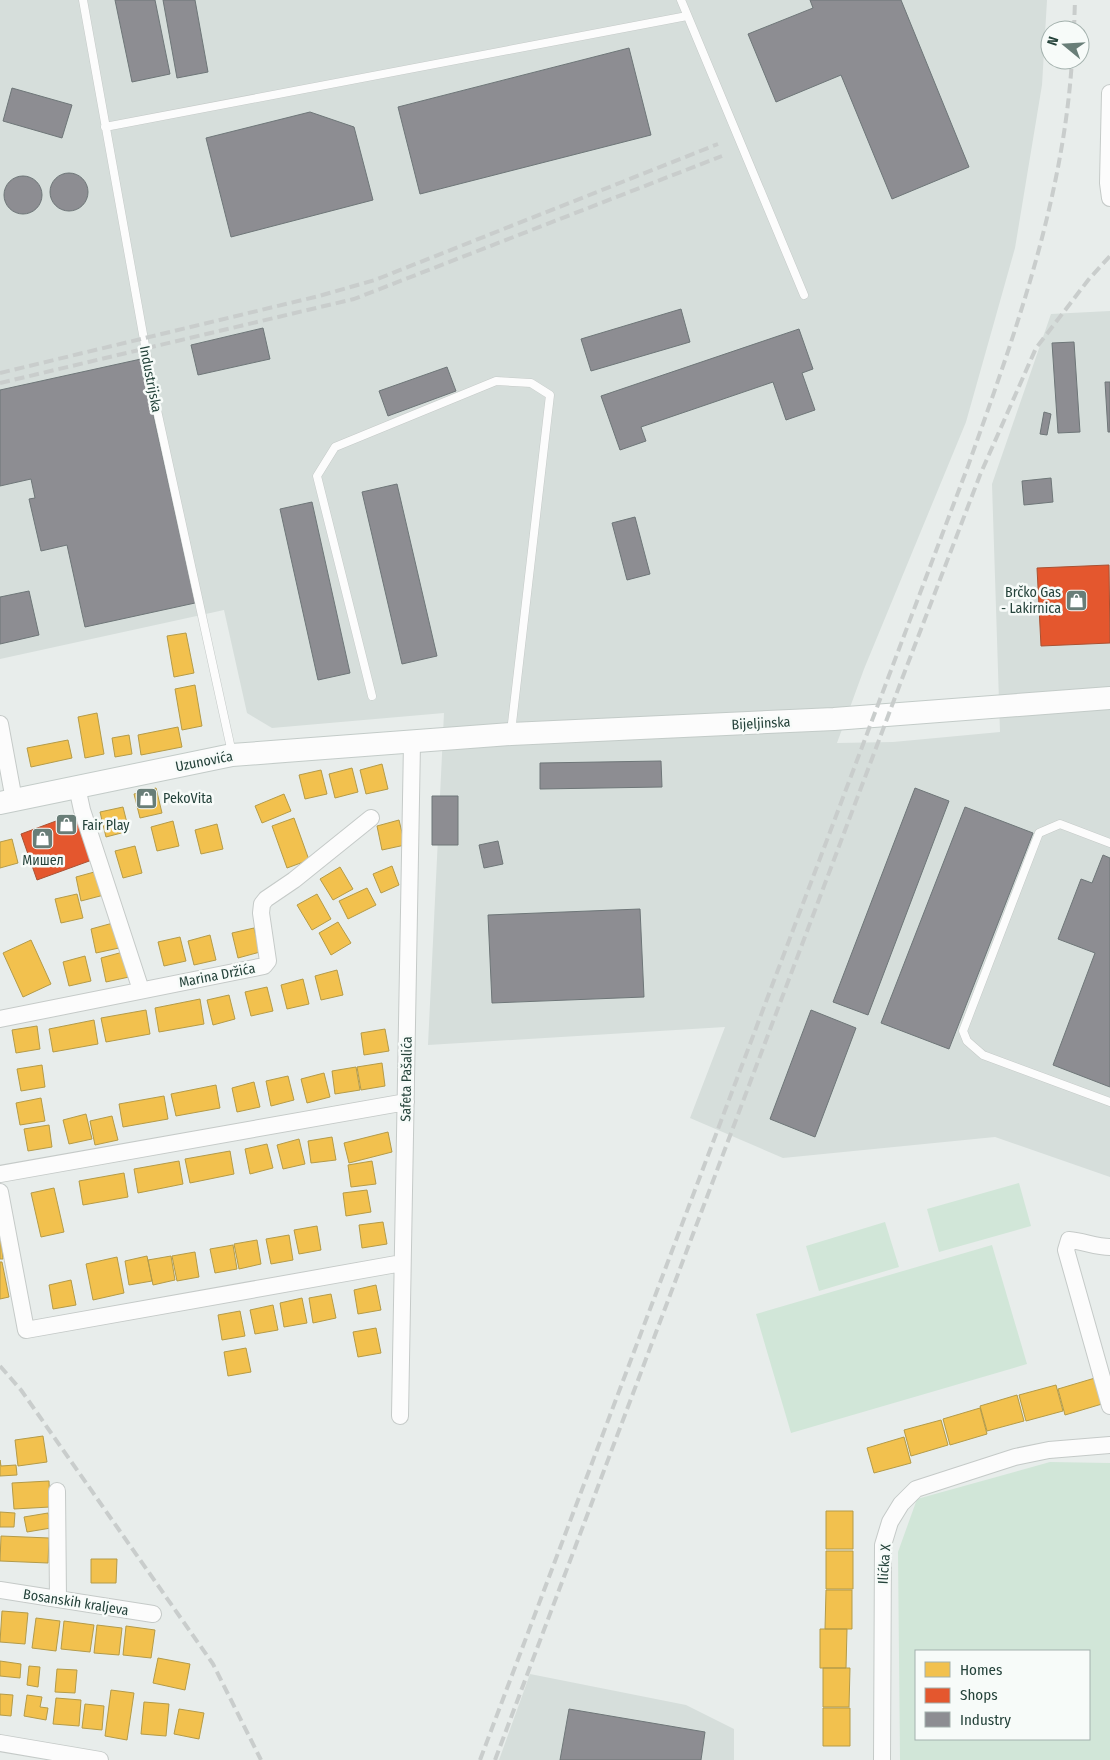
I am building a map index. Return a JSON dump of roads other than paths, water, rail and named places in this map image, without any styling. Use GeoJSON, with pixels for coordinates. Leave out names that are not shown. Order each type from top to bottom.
{"type":"FeatureCollection","features":[{"type":"Feature","properties":{"kind":"main road","name":"Bijeljinska"},"geometry":{"type":"LineString","coordinates":[[412,743],[511,734],[834,719],[1110,698]]}},
{"type":"Feature","properties":{"kind":"main road","name":"Uzunovića"},"geometry":{"type":"LineString","coordinates":[[7,802],[232,755],[412,743]]}},
{"type":"Feature","properties":{"kind":"street"},"geometry":{"type":"LineString","coordinates":[[1110,93],[1108,174],[1110,198]]}},
{"type":"Feature","properties":{"kind":"street"},"geometry":{"type":"LineString","coordinates":[[0,724],[7,802]]}},
{"type":"Feature","properties":{"kind":"street","name":"Safeta Pašalića"},"geometry":{"type":"LineString","coordinates":[[400,1416],[412,743]]}},
{"type":"Feature","properties":{"kind":"street"},"geometry":{"type":"LineString","coordinates":[[76,787],[141,990]]}},
{"type":"Feature","properties":{"kind":"street","name":"Marina Držića"},"geometry":{"type":"LineString","coordinates":[[1,1016],[264,966],[268,961],[262,904],[371,818]]}},
{"type":"Feature","properties":{"kind":"street"},"geometry":{"type":"LineString","coordinates":[[0,1174],[406,1102]]}},
{"type":"Feature","properties":{"kind":"street"},"geometry":{"type":"LineString","coordinates":[[0,1192],[26,1330],[402,1262]]}},
{"type":"Feature","properties":{"kind":"street"},"geometry":{"type":"LineString","coordinates":[[1110,1247],[1093,1246],[1069,1240],[1066,1250],[1110,1406]]}},
{"type":"Feature","properties":{"kind":"street","name":"Ilićka X"},"geometry":{"type":"LineString","coordinates":[[882,1760],[883,1545],[890,1522],[901,1504],[916,1489],[1015,1457],[1049,1450],[1110,1445]]}},
{"type":"Feature","properties":{"kind":"street"},"geometry":{"type":"LineString","coordinates":[[57,1491],[58,1600]]}},
{"type":"Feature","properties":{"kind":"street","name":"Bosanskih kraljeva"},"geometry":{"type":"LineString","coordinates":[[0,1590],[153,1614]]}},
{"type":"Feature","properties":{"kind":"street"},"geometry":{"type":"LineString","coordinates":[[0,1743],[41,1755],[100,1760]]}},
{"type":"Feature","properties":{"kind":"lane","name":"Industrijska"},"geometry":{"type":"LineString","coordinates":[[83,0],[155,400],[232,755]]}},
{"type":"Feature","properties":{"kind":"lane"},"geometry":{"type":"LineString","coordinates":[[681,0],[804,295]]}},
{"type":"Feature","properties":{"kind":"lane"},"geometry":{"type":"LineString","coordinates":[[105,127],[687,16]]}},
{"type":"Feature","properties":{"kind":"lane"},"geometry":{"type":"LineString","coordinates":[[372,696],[317,476],[335,447],[496,382],[531,383],[550,395],[511,734]]}},
{"type":"Feature","properties":{"kind":"lane"},"geometry":{"type":"LineString","coordinates":[[1110,843],[1060,824],[1039,833],[963,1031],[967,1041],[982,1055],[1110,1102]]}},
{"type":"Feature","properties":{"kind":"railway"},"geometry":{"type":"LineString","coordinates":[[1074,20],[1075,0]]}},
{"type":"Feature","properties":{"kind":"railway"},"geometry":{"type":"LineString","coordinates":[[480,1760],[986,416],[1019,317],[1048,216],[1059,164],[1071,70]]}},
{"type":"Feature","properties":{"kind":"railway"},"geometry":{"type":"LineString","coordinates":[[0,373],[319,296],[375,280],[718,144]]}},
{"type":"Feature","properties":{"kind":"railway"},"geometry":{"type":"LineString","coordinates":[[0,383],[354,299],[722,156]]}},
{"type":"Feature","properties":{"kind":"railway"},"geometry":{"type":"LineString","coordinates":[[495,1760],[980,475],[1036,348],[1089,279],[1110,256]]}},
{"type":"Feature","properties":{"kind":"railway"},"geometry":{"type":"LineString","coordinates":[[0,1366],[21,1390],[213,1664],[261,1760]]}},
{"type":"Feature","properties":{"kind":"place","name":"Brčko Gas - Lakirnica"},"geometry":{"type":"Point","coordinates":[1077,600]}},
{"type":"Feature","properties":{"kind":"place","name":"PekoVita"},"geometry":{"type":"Point","coordinates":[147,798]}},
{"type":"Feature","properties":{"kind":"place","name":"Fair Play"},"geometry":{"type":"Point","coordinates":[66,825]}},
{"type":"Feature","properties":{"kind":"place","name":"Мишел"},"geometry":{"type":"Point","coordinates":[43,838]}}]}
